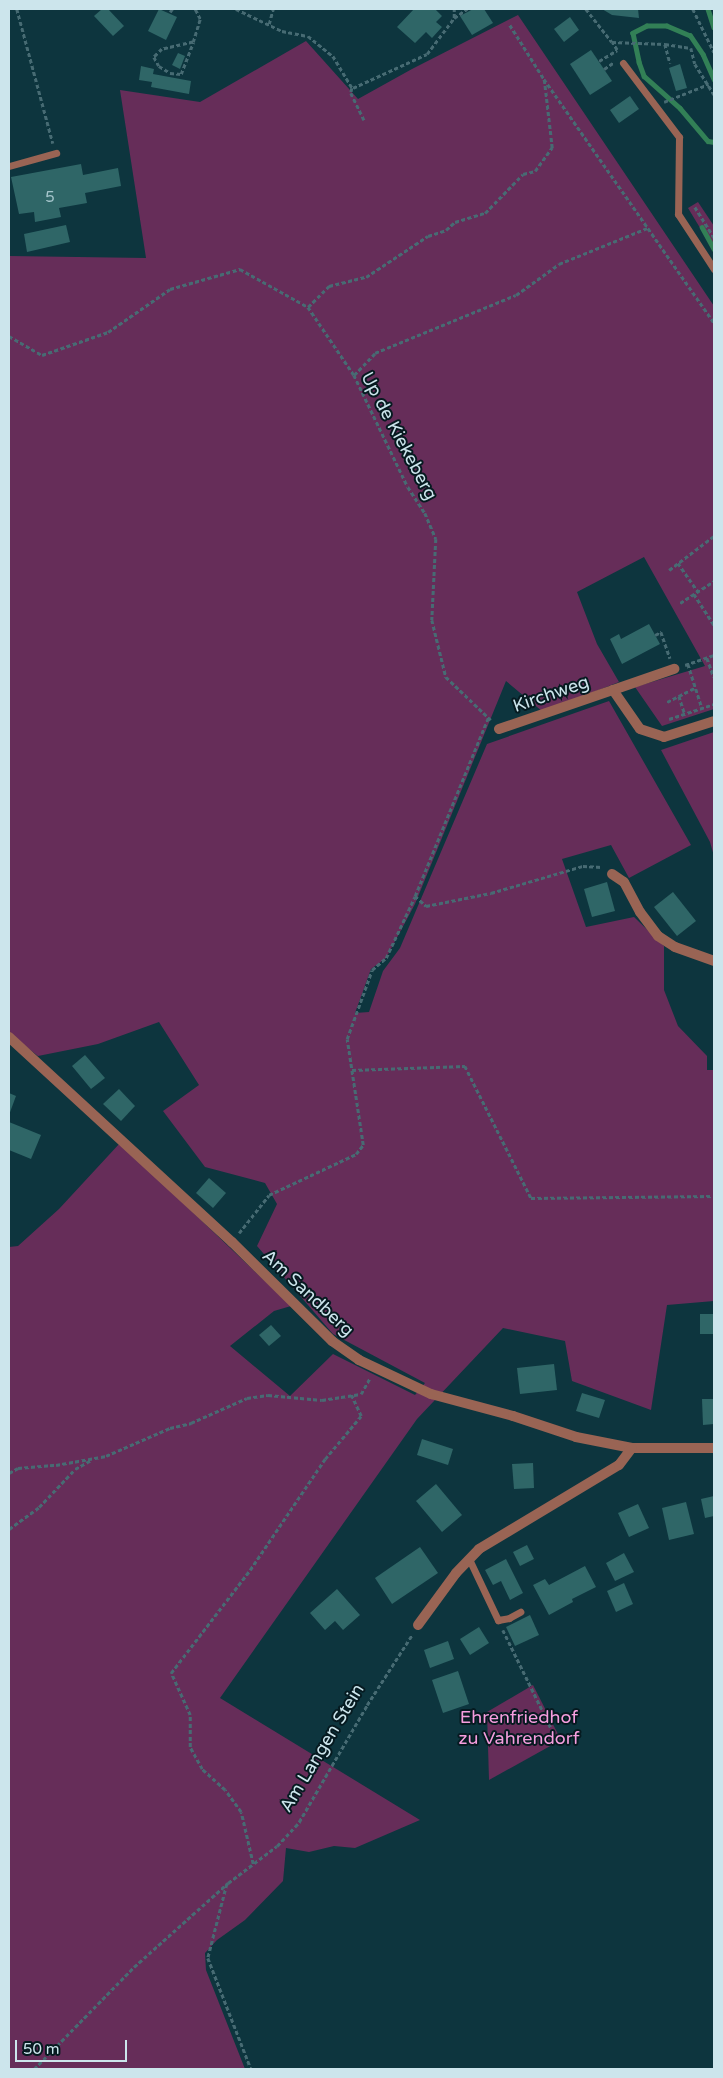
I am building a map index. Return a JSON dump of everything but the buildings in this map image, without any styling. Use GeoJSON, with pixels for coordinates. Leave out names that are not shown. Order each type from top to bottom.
{"type":"FeatureCollection","features":[{"type":"Feature","properties":{"kind":"street","name":"Kirchweg"},"geometry":{"type":"LineString","coordinates":[[499,729],[674,669]]}},
{"type":"Feature","properties":{"kind":"street","name":"Kirchweg"},"geometry":{"type":"LineString","coordinates":[[613,690],[640,729],[664,737],[714,721]]}},
{"type":"Feature","properties":{"kind":"street"},"geometry":{"type":"LineString","coordinates":[[612,874],[624,882],[640,912],[658,936],[675,947],[714,962]]}},
{"type":"Feature","properties":{"kind":"street","name":"Am Sandberg"},"geometry":{"type":"LineString","coordinates":[[9,1037],[232,1242],[332,1341],[359,1360],[408,1385],[431,1394],[514,1416],[576,1437],[632,1448],[714,1448]]}},
{"type":"Feature","properties":{"kind":"street"},"geometry":{"type":"LineString","coordinates":[[418,1625],[469,1559],[479,1549],[619,1466],[632,1448]]}},
{"type":"Feature","properties":{"kind":"lane"},"geometry":{"type":"LineString","coordinates":[[623,63],[679,137],[678,214],[714,268]]}},
{"type":"Feature","properties":{"kind":"lane"},"geometry":{"type":"LineString","coordinates":[[9,166],[56,153]]}},
{"type":"Feature","properties":{"kind":"lane"},"geometry":{"type":"LineString","coordinates":[[469,1559],[498,1620],[509,1618],[520,1612]]}},
{"type":"Feature","properties":{"kind":"path"},"geometry":{"type":"LineString","coordinates":[[17,9],[56,153]]}},
{"type":"Feature","properties":{"kind":"path"},"geometry":{"type":"LineString","coordinates":[[193,42],[162,49],[154,57],[159,66],[164,70],[170,73],[181,74],[193,42],[200,19],[195,9]]}},
{"type":"Feature","properties":{"kind":"path"},"geometry":{"type":"LineString","coordinates":[[236,9],[282,32],[308,36],[333,56],[352,88],[351,94],[364,120]]}},
{"type":"Feature","properties":{"kind":"path"},"geometry":{"type":"LineString","coordinates":[[268,24],[273,9]]}},
{"type":"Feature","properties":{"kind":"path"},"geometry":{"type":"LineString","coordinates":[[454,9],[454,18]]}},
{"type":"Feature","properties":{"kind":"path"},"geometry":{"type":"LineString","coordinates":[[352,88],[428,54],[454,18],[467,9]]}},
{"type":"Feature","properties":{"kind":"path"},"geometry":{"type":"LineString","coordinates":[[586,9],[617,50],[599,61]]}},
{"type":"Feature","properties":{"kind":"path"},"geometry":{"type":"LineString","coordinates":[[693,9],[714,52]]}},
{"type":"Feature","properties":{"kind":"path"},"geometry":{"type":"LineString","coordinates":[[510,25],[544,79],[714,323]]}},
{"type":"Feature","properties":{"kind":"path"},"geometry":{"type":"LineString","coordinates":[[612,42],[624,44],[664,44],[691,48],[695,64],[714,94]]}},
{"type":"Feature","properties":{"kind":"path"},"geometry":{"type":"LineString","coordinates":[[664,44],[670,63]]}},
{"type":"Feature","properties":{"kind":"path"},"geometry":{"type":"LineString","coordinates":[[308,307],[330,286],[366,277],[428,236],[446,230],[455,222],[485,213],[523,174],[535,171],[552,148],[544,79]]}},
{"type":"Feature","properties":{"kind":"path"},"geometry":{"type":"LineString","coordinates":[[655,105],[709,84]]}},
{"type":"Feature","properties":{"kind":"path"},"geometry":{"type":"LineString","coordinates":[[695,207],[714,238]]}},
{"type":"Feature","properties":{"kind":"path"},"geometry":{"type":"LineString","coordinates":[[354,375],[375,353],[516,295],[559,264],[647,228]]}},
{"type":"Feature","properties":{"kind":"path","name":"Up de Kiekeberg"},"geometry":{"type":"LineString","coordinates":[[9,337],[42,355],[108,332],[170,289],[240,269],[308,307],[354,375],[408,488],[425,513],[436,539],[432,620],[446,676],[488,718],[415,896]]}},
{"type":"Feature","properties":{"kind":"path"},"geometry":{"type":"LineString","coordinates":[[669,570],[714,536]]}},
{"type":"Feature","properties":{"kind":"path"},"geometry":{"type":"LineString","coordinates":[[678,563],[698,592]]}},
{"type":"Feature","properties":{"kind":"path"},"geometry":{"type":"LineString","coordinates":[[680,603],[714,581]]}},
{"type":"Feature","properties":{"kind":"path"},"geometry":{"type":"LineString","coordinates":[[694,594],[714,625]]}},
{"type":"Feature","properties":{"kind":"path"},"geometry":{"type":"LineString","coordinates":[[655,635],[661,632],[674,669],[714,656]]}},
{"type":"Feature","properties":{"kind":"path"},"geometry":{"type":"LineString","coordinates":[[707,658],[714,677]]}},
{"type":"Feature","properties":{"kind":"path"},"geometry":{"type":"LineString","coordinates":[[688,664],[702,708]]}},
{"type":"Feature","properties":{"kind":"path"},"geometry":{"type":"LineString","coordinates":[[667,702],[695,688]]}},
{"type":"Feature","properties":{"kind":"path"},"geometry":{"type":"LineString","coordinates":[[679,696],[685,714]]}},
{"type":"Feature","properties":{"kind":"path"},"geometry":{"type":"LineString","coordinates":[[669,719],[714,704]]}},
{"type":"Feature","properties":{"kind":"path"},"geometry":{"type":"LineString","coordinates":[[232,1242],[269,1196],[356,1154],[363,1145],[347,1040],[372,970],[386,958],[415,896],[426,906],[491,893],[582,866],[602,867],[612,874]]}},
{"type":"Feature","properties":{"kind":"path"},"geometry":{"type":"LineString","coordinates":[[352,1070],[465,1066],[531,1198],[714,1196]]}},
{"type":"Feature","properties":{"kind":"path"},"geometry":{"type":"LineString","coordinates":[[9,1473],[18,1468],[56,1465],[106,1456],[170,1428],[191,1423],[248,1398],[268,1395],[322,1400],[361,1394],[370,1379],[359,1360]]}},
{"type":"Feature","properties":{"kind":"path"},"geometry":{"type":"LineString","coordinates":[[253,1864],[241,1812],[226,1790],[202,1769],[190,1747],[190,1715],[171,1673],[250,1570],[325,1459],[361,1416],[350,1395]]}},
{"type":"Feature","properties":{"kind":"path"},"geometry":{"type":"LineString","coordinates":[[9,1529],[34,1511],[76,1469],[94,1458]]}},
{"type":"Feature","properties":{"kind":"path"},"geometry":{"type":"LineString","coordinates":[[498,1620],[554,1734]]}},
{"type":"Feature","properties":{"kind":"path","name":"Am Langen Stein"},"geometry":{"type":"LineString","coordinates":[[34,2069],[134,1967],[228,1883],[276,1846],[299,1822],[367,1705],[418,1625]]}},
{"type":"Feature","properties":{"kind":"path"},"geometry":{"type":"LineString","coordinates":[[228,1883],[208,1958],[251,2069]]}},
{"type":"Feature","properties":{"kind":"green space"},"geometry":{"type":"Polygon","coordinates":[[[518,15],[714,306],[714,709],[662,726],[635,687],[705,666],[644,557],[577,592],[597,644],[619,682],[543,712],[506,681],[415,904],[386,958],[371,969],[355,1013],[369,1012],[383,971],[400,948],[487,744],[609,701],[691,845],[629,878],[611,845],[562,859],[586,927],[634,917],[664,946],[664,990],[678,1026],[707,1056],[707,1070],[714,1070],[714,1301],[667,1305],[651,1410],[572,1381],[565,1341],[503,1328],[417,1419],[220,1698],[420,1820],[355,1848],[334,1846],[309,1852],[286,1848],[283,1881],[245,1920],[217,1940],[205,1953],[206,1970],[245,2069],[9,2069],[9,1247],[18,1246],[59,1209],[120,1143],[291,1306],[274,1311],[230,1346],[290,1396],[333,1354],[415,1395],[425,1383],[333,1334],[257,1246],[277,1204],[265,1183],[205,1167],[163,1111],[199,1085],[159,1022],[98,1044],[38,1056],[9,1033],[9,256],[146,258],[120,90],[200,102],[306,41],[358,99],[518,15]]]}},
{"type":"Feature","properties":{"kind":"green space"},"geometry":{"type":"Polygon","coordinates":[[[698,202],[714,226],[714,251],[688,208],[698,202]]]}},
{"type":"Feature","properties":{"kind":"green space"},"geometry":{"type":"Polygon","coordinates":[[[714,732],[714,856],[710,842],[661,750],[714,732]]]}},
{"type":"Feature","properties":{"kind":"green space","name":"Ehrenfriedhof zu Vahrendorf"},"geometry":{"type":"Polygon","coordinates":[[[533,1685],[561,1740],[489,1780],[487,1712],[533,1685]]]}},
{"type":"Feature","properties":{"kind":"waterway"},"geometry":{"type":"LineString","coordinates":[[708,9],[714,27]]}},
{"type":"Feature","properties":{"kind":"waterway"},"geometry":{"type":"LineString","coordinates":[[714,80],[703,55],[690,36],[667,26],[647,26],[633,33],[644,76],[680,108],[708,141],[714,142]]}},
{"type":"Feature","properties":{"kind":"waterway"},"geometry":{"type":"LineString","coordinates":[[702,227],[714,249]]}}]}
